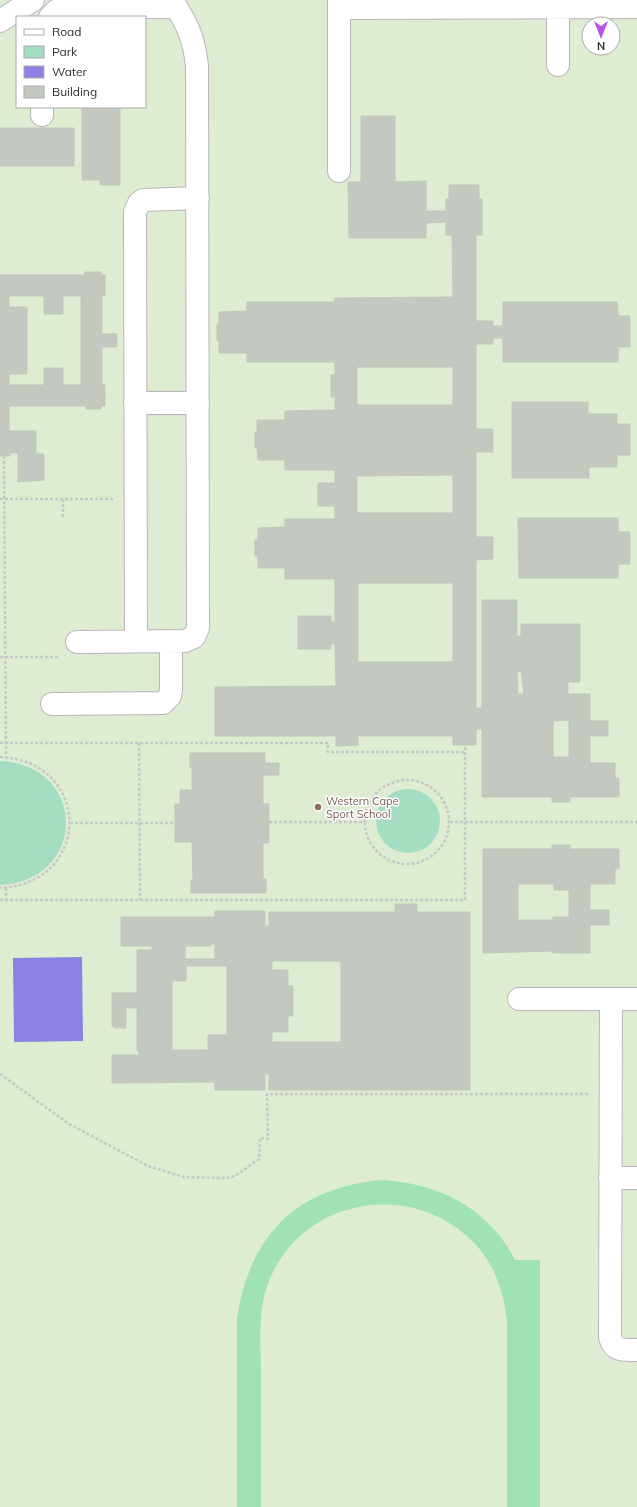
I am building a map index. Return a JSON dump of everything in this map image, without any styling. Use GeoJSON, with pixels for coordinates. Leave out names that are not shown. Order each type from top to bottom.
{"type":"FeatureCollection","features":[{"type":"Feature","properties":{"kind":"lane"},"geometry":{"type":"LineString","coordinates":[[0,22],[33,0]]}},
{"type":"Feature","properties":{"kind":"lane"},"geometry":{"type":"LineString","coordinates":[[51,16],[56,11],[71,7],[174,4],[189,27],[196,51],[197,66],[197,633],[190,640],[77,642]]}},
{"type":"Feature","properties":{"kind":"lane"},"geometry":{"type":"LineString","coordinates":[[339,171],[339,4],[462,4],[558,7],[637,7]]}},
{"type":"Feature","properties":{"kind":"lane"},"geometry":{"type":"LineString","coordinates":[[558,7],[558,65]]}},
{"type":"Feature","properties":{"kind":"lane"},"geometry":{"type":"LineString","coordinates":[[136,641],[136,207],[143,200],[148,198],[198,198]]}},
{"type":"Feature","properties":{"kind":"lane"},"geometry":{"type":"LineString","coordinates":[[135,403],[198,403]]}},
{"type":"Feature","properties":{"kind":"lane"},"geometry":{"type":"LineString","coordinates":[[52,704],[163,703],[170,696],[171,690],[171,641]]}},
{"type":"Feature","properties":{"kind":"lane"},"geometry":{"type":"LineString","coordinates":[[519,999],[637,999]]}},
{"type":"Feature","properties":{"kind":"lane"},"geometry":{"type":"LineString","coordinates":[[611,999],[610,1337],[614,1346],[618,1349],[637,1350]]}},
{"type":"Feature","properties":{"kind":"lane"},"geometry":{"type":"LineString","coordinates":[[610,1178],[637,1178]]}},
{"type":"Feature","properties":{"kind":"path"},"geometry":{"type":"LineString","coordinates":[[4,456],[6,758]]}},
{"type":"Feature","properties":{"kind":"path"},"geometry":{"type":"LineString","coordinates":[[0,499],[135,499]]}},
{"type":"Feature","properties":{"kind":"path"},"geometry":{"type":"LineString","coordinates":[[63,499],[63,519]]}},
{"type":"Feature","properties":{"kind":"path"},"geometry":{"type":"LineString","coordinates":[[0,744],[328,743],[328,752],[465,752]]}},
{"type":"Feature","properties":{"kind":"path"},"geometry":{"type":"LineString","coordinates":[[139,744],[140,900]]}},
{"type":"Feature","properties":{"kind":"path"},"geometry":{"type":"LineString","coordinates":[[0,900],[465,900],[465,745]]}},
{"type":"Feature","properties":{"kind":"path"},"geometry":{"type":"LineString","coordinates":[[0,757],[30,763],[43,770],[54,781],[65,801],[70,823],[68,838],[62,853],[54,865],[43,876],[29,883],[0,888]]}},
{"type":"Feature","properties":{"kind":"path"},"geometry":{"type":"LineString","coordinates":[[401,780],[414,780],[435,790],[443,799],[448,810],[450,822],[448,834],[442,845],[430,857],[414,863],[402,863],[390,860],[380,854],[372,845],[367,834],[366,822],[367,810],[372,799],[380,790],[401,780]]}},
{"type":"Feature","properties":{"kind":"path"},"geometry":{"type":"LineString","coordinates":[[269,822],[366,822]]}},
{"type":"Feature","properties":{"kind":"path"},"geometry":{"type":"LineString","coordinates":[[450,822],[637,822]]}},
{"type":"Feature","properties":{"kind":"path"},"geometry":{"type":"LineString","coordinates":[[70,823],[175,823]]}},
{"type":"Feature","properties":{"kind":"path"},"geometry":{"type":"LineString","coordinates":[[6,888],[6,900]]}},
{"type":"Feature","properties":{"kind":"path"},"geometry":{"type":"LineString","coordinates":[[0,1074],[69,1124],[148,1166],[184,1178],[226,1178],[235,1176],[260,1159],[260,1138],[268,1139],[267,1094],[610,1094]]}},
{"type":"Feature","properties":{"kind":"shaded area","name":"Western Cape Sport School"},"geometry":{"type":"Polygon","coordinates":[[[0,0],[637,0],[637,1507],[0,1507],[0,0]]]}},
{"type":"Feature","properties":{"kind":"green space"},"geometry":{"type":"Polygon","coordinates":[[[0,761],[29,767],[50,781],[62,801],[66,823],[62,845],[50,864],[29,878],[0,885],[0,761]]]}},
{"type":"Feature","properties":{"kind":"green space"},"geometry":{"type":"Polygon","coordinates":[[[408,789],[426,795],[434,803],[440,821],[434,839],[426,847],[408,853],[390,847],[382,839],[376,821],[382,803],[390,795],[408,789]]]}},
{"type":"Feature","properties":{"kind":"green space"},"geometry":{"type":"Polygon","coordinates":[[[384,1180],[404,1182],[443,1193],[477,1213],[491,1226],[504,1242],[515,1260],[540,1260],[540,1507],[507,1507],[507,1320],[503,1296],[490,1264],[484,1254],[468,1237],[442,1219],[414,1208],[385,1204],[355,1208],[328,1217],[303,1233],[283,1256],[268,1284],[262,1306],[260,1330],[261,1507],[237,1507],[237,1319],[243,1289],[253,1263],[266,1240],[283,1220],[303,1204],[326,1192],[353,1184],[384,1180]]]}},
{"type":"Feature","properties":{"kind":"water"},"geometry":{"type":"Polygon","coordinates":[[[82,957],[83,1041],[14,1042],[13,958],[82,957]]]}},
{"type":"Feature","properties":{"kind":"building"},"geometry":{"type":"Polygon","coordinates":[[[82,108],[120,108],[120,185],[100,185],[100,180],[82,180],[82,108]]]}},
{"type":"Feature","properties":{"kind":"building"},"geometry":{"type":"Polygon","coordinates":[[[361,116],[395,116],[395,182],[426,181],[426,211],[446,211],[446,199],[449,199],[449,185],[479,185],[479,199],[482,199],[482,235],[476,235],[476,321],[493,321],[493,326],[503,326],[503,302],[617,302],[618,316],[630,316],[630,347],[618,347],[618,362],[503,362],[503,338],[493,338],[493,344],[476,344],[476,429],[493,429],[493,452],[476,452],[476,537],[493,537],[493,559],[476,560],[476,708],[482,708],[482,600],[517,600],[517,636],[521,636],[521,624],[580,624],[580,682],[568,682],[568,694],[590,694],[590,721],[608,721],[608,736],[590,736],[590,763],[615,763],[615,778],[619,778],[619,797],[570,797],[570,802],[552,802],[552,797],[482,797],[482,729],[476,729],[476,745],[453,745],[453,736],[358,736],[358,745],[336,746],[336,736],[215,736],[215,687],[336,686],[335,644],[331,644],[331,649],[298,649],[298,616],[331,616],[331,622],[335,622],[335,579],[285,579],[285,568],[258,568],[258,556],[255,556],[255,540],[258,540],[258,528],[285,527],[285,519],[335,519],[335,506],[318,506],[318,483],[335,483],[335,470],[285,470],[285,460],[258,460],[257,448],[255,448],[255,432],[257,432],[257,420],[285,420],[285,411],[335,410],[335,397],[331,397],[331,375],[335,375],[335,362],[247,362],[247,353],[219,353],[217,324],[219,324],[219,312],[247,311],[247,302],[335,302],[335,298],[453,297],[452,235],[446,235],[446,222],[426,223],[426,238],[349,238],[348,182],[361,182],[361,116]],[[357,367],[357,405],[453,405],[453,367],[357,367]],[[453,475],[357,476],[357,513],[453,513],[453,475]],[[358,583],[358,662],[453,662],[453,583],[358,583]],[[517,671],[518,694],[524,694],[521,671],[517,671]],[[569,720],[553,721],[553,757],[569,757],[569,720]]]}},
{"type":"Feature","properties":{"kind":"building"},"geometry":{"type":"Polygon","coordinates":[[[0,128],[74,128],[74,166],[0,166],[0,128]]]}},
{"type":"Feature","properties":{"kind":"building"},"geometry":{"type":"Polygon","coordinates":[[[85,272],[101,272],[101,275],[105,275],[105,296],[102,296],[102,334],[117,334],[117,347],[102,347],[102,385],[105,385],[105,406],[101,406],[101,409],[86,409],[86,406],[9,406],[9,431],[36,431],[36,454],[44,454],[44,480],[18,482],[18,453],[10,453],[10,456],[0,456],[0,275],[85,275],[85,272]],[[9,296],[9,307],[27,307],[27,374],[9,374],[9,385],[44,385],[44,368],[63,368],[63,385],[81,385],[81,296],[63,296],[63,314],[44,314],[44,296],[9,296]]]}},
{"type":"Feature","properties":{"kind":"building"},"geometry":{"type":"Polygon","coordinates":[[[512,402],[588,402],[588,414],[617,414],[617,424],[630,424],[630,455],[617,455],[617,467],[589,467],[589,478],[512,478],[512,402]]]}},
{"type":"Feature","properties":{"kind":"building"},"geometry":{"type":"Polygon","coordinates":[[[518,518],[618,518],[618,532],[630,532],[630,564],[618,564],[618,578],[519,578],[518,518]]]}},
{"type":"Feature","properties":{"kind":"building"},"geometry":{"type":"Polygon","coordinates":[[[190,753],[265,753],[265,763],[279,763],[279,775],[263,775],[263,804],[269,804],[269,843],[263,843],[263,879],[266,879],[266,893],[191,893],[191,880],[193,880],[192,842],[175,842],[175,804],[180,804],[180,790],[192,790],[192,767],[190,767],[190,753]]]}},
{"type":"Feature","properties":{"kind":"building"},"geometry":{"type":"Polygon","coordinates":[[[552,845],[570,845],[570,849],[619,849],[619,869],[615,869],[615,884],[590,884],[590,910],[609,910],[609,925],[590,925],[590,953],[553,953],[553,951],[483,953],[483,849],[552,849],[552,845]],[[518,884],[518,920],[553,920],[553,917],[569,917],[569,890],[554,890],[554,884],[518,884]]]}},
{"type":"Feature","properties":{"kind":"building"},"geometry":{"type":"Polygon","coordinates":[[[395,904],[417,904],[417,912],[470,912],[470,1090],[269,1090],[269,1074],[265,1074],[265,1090],[215,1090],[215,1082],[112,1083],[112,1055],[139,1055],[139,1051],[137,1051],[137,1008],[126,1008],[126,1028],[114,1028],[114,1026],[112,1026],[112,993],[137,993],[137,950],[152,950],[152,946],[121,946],[121,917],[215,917],[215,911],[265,911],[265,926],[269,926],[269,912],[395,912],[395,904]],[[211,944],[211,946],[185,946],[185,959],[215,959],[215,944],[211,944]],[[272,961],[272,970],[288,970],[288,986],[293,986],[293,1016],[288,1016],[288,1032],[272,1032],[272,1042],[341,1042],[341,961],[272,961]],[[186,966],[186,981],[172,981],[172,1050],[208,1050],[208,1035],[227,1035],[227,966],[186,966]]]}},
{"type":"Feature","properties":{"kind":"place","name":"Western Cape Sport School"},"geometry":{"type":"Point","coordinates":[318,807]}}]}
